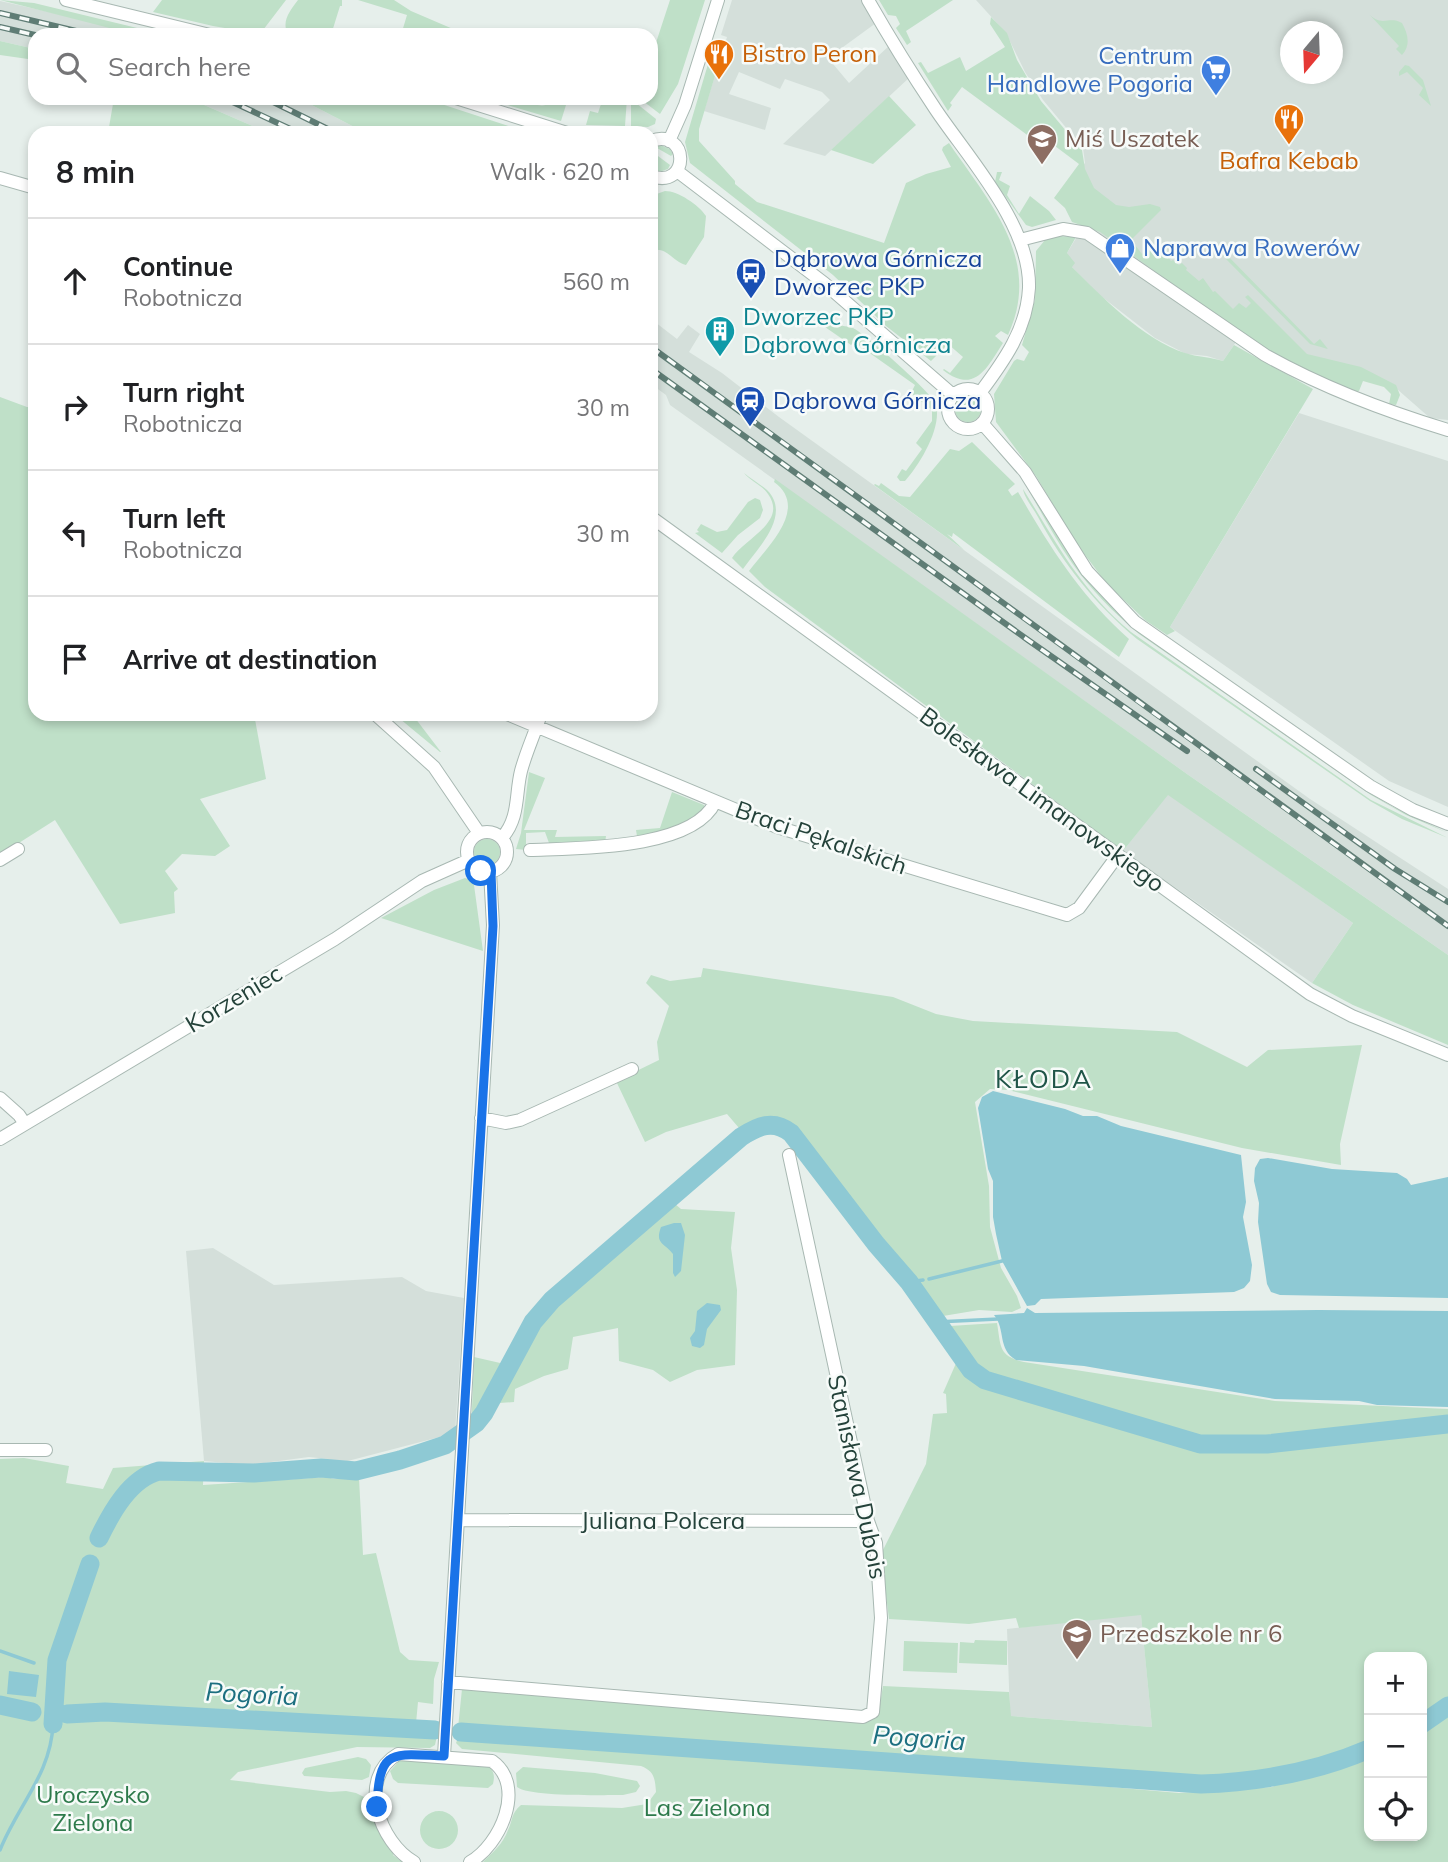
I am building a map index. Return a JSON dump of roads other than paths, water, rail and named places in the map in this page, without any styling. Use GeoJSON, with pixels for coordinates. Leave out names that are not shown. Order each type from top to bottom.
{"type":"FeatureCollection","features":[{"type":"Feature","properties":{"kind":"street"},"geometry":{"type":"LineString","coordinates":[[66,0],[181,28]]}},
{"type":"Feature","properties":{"kind":"street"},"geometry":{"type":"LineString","coordinates":[[669,141],[688,96],[718,0]]}},
{"type":"Feature","properties":{"kind":"street"},"geometry":{"type":"LineString","coordinates":[[868,0],[934,107],[1008,215],[1027,263],[1029,284],[1024,319],[1011,349],[980,393]]}},
{"type":"Feature","properties":{"kind":"street"},"geometry":{"type":"LineString","coordinates":[[478,105],[545,126]]}},
{"type":"Feature","properties":{"kind":"street"},"geometry":{"type":"LineString","coordinates":[[658,139],[669,141],[680,153],[681,162],[677,171],[663,179],[658,178]]}},
{"type":"Feature","properties":{"kind":"street"},"geometry":{"type":"LineString","coordinates":[[677,171],[819,280],[953,395]]}},
{"type":"Feature","properties":{"kind":"street"},"geometry":{"type":"LineString","coordinates":[[0,178],[28,186]]}},
{"type":"Feature","properties":{"kind":"street"},"geometry":{"type":"LineString","coordinates":[[1020,240],[1059,229],[1075,229],[1087,233],[1265,355],[1290,369],[1331,388],[1448,430]]}},
{"type":"Feature","properties":{"kind":"street"},"geometry":{"type":"LineString","coordinates":[[966,389],[980,393],[987,401],[989,409],[982,423],[968,429],[955,424],[948,409],[953,395],[966,389]]}},
{"type":"Feature","properties":{"kind":"street"},"geometry":{"type":"LineString","coordinates":[[982,423],[1030,479],[1063,536],[1087,570],[1135,622],[1370,786],[1413,810],[1448,824]]}},
{"type":"Feature","properties":{"kind":"street","name":"Bolesława Limanowskiego"},"geometry":{"type":"LineString","coordinates":[[658,522],[1320,1000],[1448,1055]]}},
{"type":"Feature","properties":{"kind":"street"},"geometry":{"type":"LineString","coordinates":[[382,721],[434,767],[479,834]]}},
{"type":"Feature","properties":{"kind":"street","name":"Braci Pękalskich"},"geometry":{"type":"LineString","coordinates":[[523,721],[715,802],[806,837],[1067,915],[1079,908],[1118,855]]}},
{"type":"Feature","properties":{"kind":"street"},"geometry":{"type":"LineString","coordinates":[[502,838],[515,813],[521,772],[539,721]]}},
{"type":"Feature","properties":{"kind":"street"},"geometry":{"type":"LineString","coordinates":[[530,850],[600,846],[663,837],[680,831],[704,816],[715,802]]}},
{"type":"Feature","properties":{"kind":"street"},"geometry":{"type":"LineString","coordinates":[[490,832],[502,838],[507,856],[502,866],[491,872],[478,870],[469,860],[468,846],[472,839],[479,834],[490,832]]}},
{"type":"Feature","properties":{"kind":"street"},"geometry":{"type":"LineString","coordinates":[[0,860],[18,849]]}},
{"type":"Feature","properties":{"kind":"street","name":"Korzeniec"},"geometry":{"type":"LineString","coordinates":[[0,1139],[335,939],[422,881],[469,860]]}},
{"type":"Feature","properties":{"kind":"street"},"geometry":{"type":"LineString","coordinates":[[444,1756],[493,926],[491,872]]}},
{"type":"Feature","properties":{"kind":"street"},"geometry":{"type":"LineString","coordinates":[[481,1118],[506,1123],[520,1120],[632,1069]]}},
{"type":"Feature","properties":{"kind":"street"},"geometry":{"type":"LineString","coordinates":[[0,1098],[25,1124]]}},
{"type":"Feature","properties":{"kind":"street","name":"Stanisława Dubois"},"geometry":{"type":"LineString","coordinates":[[448,1682],[867,1717],[874,1707],[881,1618],[876,1543],[868,1521],[789,1155]]}},
{"type":"Feature","properties":{"kind":"street"},"geometry":{"type":"LineString","coordinates":[[0,1450],[46,1450]]}},
{"type":"Feature","properties":{"kind":"street","name":"Juliana Polcera"},"geometry":{"type":"LineString","coordinates":[[458,1520],[868,1521]]}},
{"type":"Feature","properties":{"kind":"street"},"geometry":{"type":"LineString","coordinates":[[414,1862],[400,1851],[382,1825],[377,1807],[379,1778],[386,1765],[398,1754],[492,1761],[503,1774],[508,1787],[499,1832],[488,1848],[470,1862]]}},
{"type":"Feature","properties":{"kind":"water"},"geometry":{"type":"Polygon","coordinates":[[[993,1091],[1241,1155],[1246,1202],[1243,1217],[1252,1265],[1250,1281],[1244,1288],[1234,1292],[1041,1299],[1035,1305],[1027,1306],[1002,1261],[993,1217],[993,1181],[988,1169],[978,1108],[982,1097],[993,1091]]]}},
{"type":"Feature","properties":{"kind":"water"},"geometry":{"type":"Polygon","coordinates":[[[1260,1159],[1332,1169],[1397,1173],[1411,1185],[1448,1177],[1448,1298],[1280,1295],[1271,1292],[1267,1284],[1258,1222],[1259,1203],[1254,1181],[1255,1168],[1260,1159]]]}},
{"type":"Feature","properties":{"kind":"water"},"geometry":{"type":"Polygon","coordinates":[[[681,1223],[685,1235],[681,1271],[675,1277],[673,1254],[659,1237],[661,1227],[681,1223]]]}},
{"type":"Feature","properties":{"kind":"water"},"geometry":{"type":"Polygon","coordinates":[[[707,1303],[720,1305],[721,1310],[707,1329],[704,1345],[700,1348],[692,1346],[690,1338],[695,1331],[697,1311],[707,1303]]]}},
{"type":"Feature","properties":{"kind":"water"},"geometry":{"type":"Polygon","coordinates":[[[1027,1308],[1035,1313],[1448,1311],[1448,1407],[1275,1399],[1084,1366],[1016,1360],[1006,1350],[1000,1326],[994,1315],[1024,1313],[1027,1308]]]}},
{"type":"Feature","properties":{"kind":"water"},"geometry":{"type":"Polygon","coordinates":[[[9,1671],[39,1675],[36,1697],[7,1694],[9,1671]]]}},
{"type":"Feature","properties":{"kind":"waterway"},"geometry":{"type":"LineString","coordinates":[[99,1538],[109,1518],[130,1489],[159,1471],[254,1473],[321,1468],[356,1471],[445,1445],[476,1423],[484,1413],[533,1322],[552,1300],[741,1137],[753,1130],[772,1125],[791,1133],[876,1244],[909,1282],[971,1370],[985,1380],[1200,1444],[1267,1444],[1448,1424]]}},
{"type":"Feature","properties":{"kind":"waterway"},"geometry":{"type":"LineString","coordinates":[[929,1279],[1002,1261]]}},
{"type":"Feature","properties":{"kind":"waterway"},"geometry":{"type":"LineString","coordinates":[[909,1282],[923,1280]]}},
{"type":"Feature","properties":{"kind":"waterway"},"geometry":{"type":"LineString","coordinates":[[936,1322],[998,1319]]}},
{"type":"Feature","properties":{"kind":"waterway"},"geometry":{"type":"LineString","coordinates":[[53,1724],[57,1660],[90,1564]]}},
{"type":"Feature","properties":{"kind":"waterway"},"geometry":{"type":"LineString","coordinates":[[0,1651],[34,1663]]}},
{"type":"Feature","properties":{"kind":"waterway"},"geometry":{"type":"LineString","coordinates":[[52,1669],[56,1670]]}},
{"type":"Feature","properties":{"kind":"waterway","name":"Pogoria"},"geometry":{"type":"LineString","coordinates":[[0,1705],[32,1712]]}},
{"type":"Feature","properties":{"kind":"waterway","name":"Pogoria"},"geometry":{"type":"LineString","coordinates":[[1427,1721],[1448,1706]]}},
{"type":"Feature","properties":{"kind":"waterway","name":"Pogoria"},"geometry":{"type":"LineString","coordinates":[[67,1714],[105,1712],[435,1730]]}},
{"type":"Feature","properties":{"kind":"waterway"},"geometry":{"type":"LineString","coordinates":[[0,1850],[40,1774],[51,1742],[53,1724]]}},
{"type":"Feature","properties":{"kind":"waterway","name":"Pogoria"},"geometry":{"type":"LineString","coordinates":[[461,1732],[1201,1784],[1244,1781],[1308,1770],[1364,1751]]}},
{"type":"Feature","properties":{"kind":"railway"},"geometry":{"type":"LineString","coordinates":[[0,13],[63,28]]}},
{"type":"Feature","properties":{"kind":"railway"},"geometry":{"type":"LineString","coordinates":[[0,27],[28,33]]}},
{"type":"Feature","properties":{"kind":"railway"},"geometry":{"type":"LineString","coordinates":[[239,105],[284,126]]}},
{"type":"Feature","properties":{"kind":"railway"},"geometry":{"type":"LineString","coordinates":[[279,105],[322,126]]}},
{"type":"Feature","properties":{"kind":"railway"},"geometry":{"type":"LineString","coordinates":[[658,352],[1448,926]]}},
{"type":"Feature","properties":{"kind":"railway"},"geometry":{"type":"LineString","coordinates":[[658,374],[1187,751]]}},
{"type":"Feature","properties":{"kind":"railway"},"geometry":{"type":"LineString","coordinates":[[1256,769],[1395,869],[1448,902]]}},
{"type":"Feature","properties":{"kind":"place","name":"Bistro Peron"},"geometry":{"type":"Point","coordinates":[719,81]}},
{"type":"Feature","properties":{"kind":"place","name":"Centrum Handlowe Pogoria"},"geometry":{"type":"Point","coordinates":[1216,97]}},
{"type":"Feature","properties":{"kind":"place","name":"Bafra Kebab"},"geometry":{"type":"Point","coordinates":[1289,146]}},
{"type":"Feature","properties":{"kind":"place","name":"Miś Uszatek"},"geometry":{"type":"Point","coordinates":[1042,166]}},
{"type":"Feature","properties":{"kind":"place","name":"Naprawa Rowerów"},"geometry":{"type":"Point","coordinates":[1120,275]}},
{"type":"Feature","properties":{"kind":"place","name":"Dąbrowa Górnicza Dworzec PKP"},"geometry":{"type":"Point","coordinates":[751,300]}},
{"type":"Feature","properties":{"kind":"place","name":"Dworzec PKP Dąbrowa Górnicza"},"geometry":{"type":"Point","coordinates":[720,358]}},
{"type":"Feature","properties":{"kind":"place","name":"Dąbrowa Górnicza"},"geometry":{"type":"Point","coordinates":[750,428]}},
{"type":"Feature","properties":{"kind":"place","name":"Przedszkole nr 6"},"geometry":{"type":"Point","coordinates":[1077,1661]}},
{"type":"Feature","properties":{"kind":"district","name":"KŁODA"},"geometry":{"type":"Point","coordinates":[1044,1079]}},
{"type":"Feature","properties":{"kind":"park label","name":"Las Zielona"},"geometry":{"type":"Point","coordinates":[707,1808]}},
{"type":"Feature","properties":{"kind":"park label","name":"Uroczysko Zielona"},"geometry":{"type":"Point","coordinates":[93,1809]}}]}
